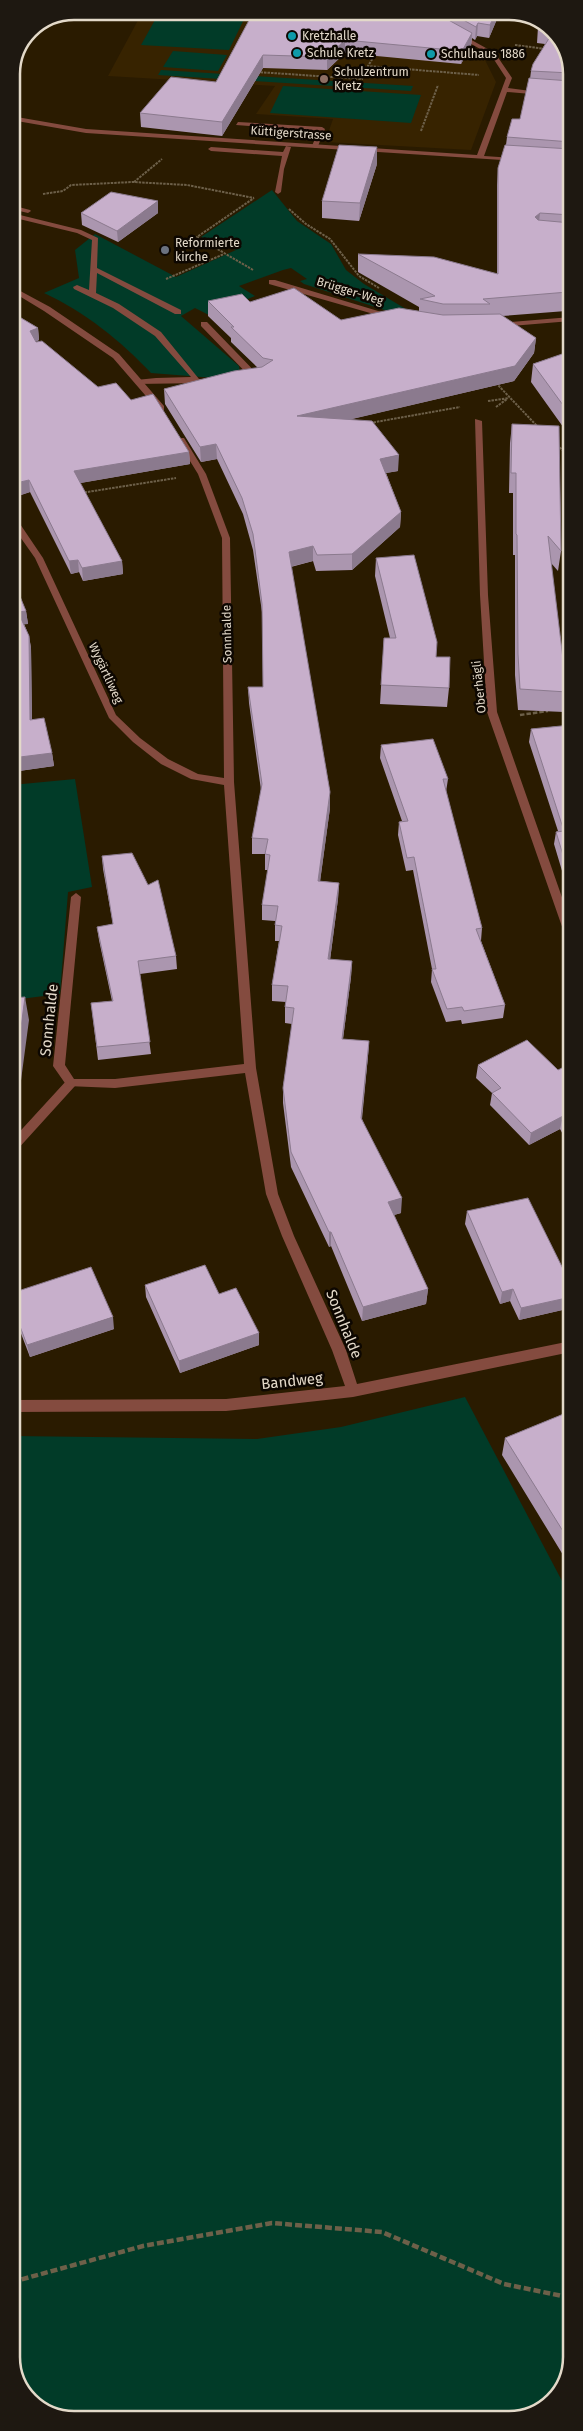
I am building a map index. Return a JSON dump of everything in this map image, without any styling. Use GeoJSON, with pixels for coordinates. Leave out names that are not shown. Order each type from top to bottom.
{"type":"FeatureCollection","features":[{"type":"Feature","properties":{"kind":"street"},"geometry":{"type":"LineString","coordinates":[[447,28],[493,54],[509,78],[480,157]]}},
{"type":"Feature","properties":{"kind":"street"},"geometry":{"type":"LineString","coordinates":[[505,90],[552,93]]}},
{"type":"Feature","properties":{"kind":"street","name":"Küttigerstrasse"},"geometry":{"type":"LineString","coordinates":[[20,120],[86,131],[519,160]]}},
{"type":"Feature","properties":{"kind":"street"},"geometry":{"type":"LineString","coordinates":[[238,124],[322,129],[315,146]]}},
{"type":"Feature","properties":{"kind":"street"},"geometry":{"type":"LineString","coordinates":[[278,192],[285,154],[289,144]]}},
{"type":"Feature","properties":{"kind":"street"},"geometry":{"type":"LineString","coordinates":[[211,149],[285,154]]}},
{"type":"Feature","properties":{"kind":"street"},"geometry":{"type":"LineString","coordinates":[[20,209],[28,211]]}},
{"type":"Feature","properties":{"kind":"street"},"geometry":{"type":"LineString","coordinates":[[20,217],[79,231],[96,240],[92,294]]}},
{"type":"Feature","properties":{"kind":"street"},"geometry":{"type":"LineString","coordinates":[[94,269],[178,312]]}},
{"type":"Feature","properties":{"kind":"street","name":"Brügger-Weg"},"geometry":{"type":"LineString","coordinates":[[272,282],[406,319]]}},
{"type":"Feature","properties":{"kind":"street"},"geometry":{"type":"LineString","coordinates":[[77,287],[116,306],[158,334],[195,377],[195,381]]}},
{"type":"Feature","properties":{"kind":"street"},"geometry":{"type":"LineString","coordinates":[[20,293],[47,309],[116,356],[158,403],[168,418]]}},
{"type":"Feature","properties":{"kind":"street"},"geometry":{"type":"LineString","coordinates":[[488,325],[563,320]]}},
{"type":"Feature","properties":{"kind":"street"},"geometry":{"type":"LineString","coordinates":[[204,324],[257,378]]}},
{"type":"Feature","properties":{"kind":"street"},"geometry":{"type":"LineString","coordinates":[[245,382],[267,376]]}},
{"type":"Feature","properties":{"kind":"street"},"geometry":{"type":"LineString","coordinates":[[139,382],[156,380],[214,382]]}},
{"type":"Feature","properties":{"kind":"street","name":"Oberhägli"},"geometry":{"type":"LineString","coordinates":[[478,420],[484,595],[492,712],[563,915]]}},
{"type":"Feature","properties":{"kind":"street","name":"Sonnhalde"},"geometry":{"type":"LineString","coordinates":[[177,434],[202,474],[226,538],[229,782],[250,1068],[272,1194],[288,1236],[339,1350],[353,1391]]}},
{"type":"Feature","properties":{"kind":"street","name":"Wygärtliweg"},"geometry":{"type":"LineString","coordinates":[[20,529],[39,558],[112,716],[131,737],[173,768],[191,776],[229,782]]}},
{"type":"Feature","properties":{"kind":"street","name":"Sonnhalde"},"geometry":{"type":"LineString","coordinates":[[71,1083],[59,1066],[76,896]]}},
{"type":"Feature","properties":{"kind":"street"},"geometry":{"type":"LineString","coordinates":[[20,1139],[71,1083],[96,1086],[215,1069],[250,1068]]}},
{"type":"Feature","properties":{"kind":"street","name":"Bandweg"},"geometry":{"type":"LineString","coordinates":[[20,1406],[226,1405],[353,1391],[563,1349]]}},
{"type":"Feature","properties":{"kind":"path"},"geometry":{"type":"LineString","coordinates":[[475,44],[492,42],[548,49]]}},
{"type":"Feature","properties":{"kind":"path"},"geometry":{"type":"LineString","coordinates":[[253,72],[362,79],[378,49]]}},
{"type":"Feature","properties":{"kind":"path"},"geometry":{"type":"LineString","coordinates":[[368,66],[509,78]]}},
{"type":"Feature","properties":{"kind":"path"},"geometry":{"type":"LineString","coordinates":[[413,152],[438,85]]}},
{"type":"Feature","properties":{"kind":"path"},"geometry":{"type":"LineString","coordinates":[[37,195],[63,192],[71,185],[133,182],[187,185],[254,198]]}},
{"type":"Feature","properties":{"kind":"path"},"geometry":{"type":"LineString","coordinates":[[278,192],[282,201],[306,224],[330,239],[359,276],[383,291]]}},
{"type":"Feature","properties":{"kind":"path"},"geometry":{"type":"LineString","coordinates":[[259,195],[197,237],[272,282]]}},
{"type":"Feature","properties":{"kind":"path"},"geometry":{"type":"LineString","coordinates":[[187,271],[225,254]]}},
{"type":"Feature","properties":{"kind":"path"},"geometry":{"type":"LineString","coordinates":[[491,378],[539,428]]}},
{"type":"Feature","properties":{"kind":"path"},"geometry":{"type":"LineString","coordinates":[[482,403],[510,398]]}},
{"type":"Feature","properties":{"kind":"path"},"geometry":{"type":"LineString","coordinates":[[366,424],[464,406]]}},
{"type":"Feature","properties":{"kind":"path"},"geometry":{"type":"LineString","coordinates":[[551,440],[563,451]]}},
{"type":"Feature","properties":{"kind":"path"},"geometry":{"type":"LineString","coordinates":[[78,493],[202,474]]}},
{"type":"Feature","properties":{"kind":"path"},"geometry":{"type":"LineString","coordinates":[[495,718],[552,710]]}},
{"type":"Feature","properties":{"kind":"path"},"geometry":{"type":"LineString","coordinates":[[20,2280],[143,2246],[272,2223],[382,2232],[504,2284],[563,2296]]}},
{"type":"Feature","properties":{"kind":"shaded area","name":"Schulzentrum Kretz"},"geometry":{"type":"Polygon","coordinates":[[[138,20],[422,20],[483,56],[496,82],[471,150],[325,142],[333,119],[256,114],[275,86],[108,76],[138,20]]]}},
{"type":"Feature","properties":{"kind":"green space"},"geometry":{"type":"Polygon","coordinates":[[[155,20],[244,20],[229,50],[141,45],[155,20]]]}},
{"type":"Feature","properties":{"kind":"green space"},"geometry":{"type":"Polygon","coordinates":[[[173,51],[227,55],[218,71],[163,67],[173,51]]]}},
{"type":"Feature","properties":{"kind":"green space"},"geometry":{"type":"Polygon","coordinates":[[[161,70],[413,86],[411,91],[158,75],[161,70]]]}},
{"type":"Feature","properties":{"kind":"green space"},"geometry":{"type":"Polygon","coordinates":[[[283,86],[421,95],[411,123],[270,113],[283,86]]]}},
{"type":"Feature","properties":{"kind":"green space"},"geometry":{"type":"Polygon","coordinates":[[[272,190],[297,221],[331,244],[346,270],[364,284],[421,318],[394,313],[304,284],[300,281],[307,279],[291,268],[283,270],[239,286],[255,296],[209,315],[195,308],[181,316],[239,366],[240,375],[227,379],[151,373],[102,328],[74,309],[44,293],[79,278],[75,250],[95,234],[176,277],[236,250],[201,237],[272,190]]]}},
{"type":"Feature","properties":{"kind":"green space"},"geometry":{"type":"Polygon","coordinates":[[[75,779],[92,887],[68,892],[60,994],[20,999],[20,784],[75,779]]]}},
{"type":"Feature","properties":{"kind":"green space"},"geometry":{"type":"Polygon","coordinates":[[[465,1397],[563,1583],[563,2364],[556,2384],[542,2400],[529,2407],[509,2411],[64,2410],[44,2402],[31,2390],[23,2374],[20,2357],[20,1436],[257,1439],[341,1427],[465,1397]]]}},
{"type":"Feature","properties":{"kind":"building"},"geometry":{"type":"Polygon","coordinates":[[[249,20],[448,20],[472,33],[462,51],[345,40],[327,57],[263,55],[222,122],[140,113],[171,77],[216,82],[249,20]]]}},
{"type":"Feature","properties":{"kind":"building"},"geometry":{"type":"Polygon","coordinates":[[[463,20],[492,20],[490,25],[478,23],[476,27],[463,20]]]}},
{"type":"Feature","properties":{"kind":"building"},"geometry":{"type":"Polygon","coordinates":[[[549,38],[559,54],[563,73],[531,71],[533,64],[549,38]]]}},
{"type":"Feature","properties":{"kind":"building"},"geometry":{"type":"Polygon","coordinates":[[[529,78],[563,80],[563,141],[507,137],[512,119],[520,119],[529,78]]]}},
{"type":"Feature","properties":{"kind":"building"},"geometry":{"type":"Polygon","coordinates":[[[339,145],[377,147],[360,203],[322,201],[339,145]]]}},
{"type":"Feature","properties":{"kind":"building"},"geometry":{"type":"Polygon","coordinates":[[[505,145],[563,149],[563,214],[540,213],[535,217],[538,220],[563,222],[563,292],[483,299],[490,304],[443,304],[420,299],[435,296],[358,254],[434,257],[498,274],[498,168],[505,145]]]}},
{"type":"Feature","properties":{"kind":"building"},"geometry":{"type":"Polygon","coordinates":[[[111,192],[158,201],[117,231],[81,213],[111,192]]]}},
{"type":"Feature","properties":{"kind":"building"},"geometry":{"type":"Polygon","coordinates":[[[294,288],[341,320],[399,308],[443,315],[500,314],[536,338],[515,366],[297,416],[372,421],[399,455],[380,459],[401,512],[352,554],[317,555],[313,546],[289,552],[330,792],[318,881],[339,883],[328,959],[352,961],[342,1039],[369,1041],[361,1118],[402,1198],[388,1202],[428,1289],[363,1307],[331,1232],[329,1232],[291,1152],[283,1088],[294,1008],[285,1007],[288,986],[272,985],[282,926],[275,925],[278,906],[262,905],[270,855],[265,854],[268,839],[252,838],[262,784],[248,687],[263,687],[262,604],[253,534],[242,498],[216,444],[200,447],[164,389],[234,371],[262,367],[273,360],[263,358],[231,327],[234,327],[208,301],[242,294],[250,302],[294,288]]]}},
{"type":"Feature","properties":{"kind":"building"},"geometry":{"type":"Polygon","coordinates":[[[20,317],[38,328],[30,331],[36,342],[42,341],[98,387],[116,383],[131,400],[153,394],[189,452],[74,471],[122,561],[82,568],[78,560],[69,561],[29,480],[20,482],[20,317]]]}},
{"type":"Feature","properties":{"kind":"building"},"geometry":{"type":"Polygon","coordinates":[[[563,354],[563,405],[533,364],[563,354]]]}},
{"type":"Feature","properties":{"kind":"building"},"geometry":{"type":"Polygon","coordinates":[[[512,424],[559,426],[561,551],[548,536],[563,659],[563,692],[520,689],[516,473],[511,473],[512,424]]]}},
{"type":"Feature","properties":{"kind":"building"},"geometry":{"type":"Polygon","coordinates":[[[414,555],[437,642],[436,657],[450,657],[449,688],[381,685],[384,638],[396,638],[376,558],[414,555]]]}},
{"type":"Feature","properties":{"kind":"building"},"geometry":{"type":"Polygon","coordinates":[[[20,596],[26,611],[20,612],[20,596]]]}},
{"type":"Feature","properties":{"kind":"building"},"geometry":{"type":"Polygon","coordinates":[[[20,616],[29,636],[30,720],[44,718],[52,753],[20,757],[20,616]]]}},
{"type":"Feature","properties":{"kind":"building"},"geometry":{"type":"Polygon","coordinates":[[[563,726],[563,828],[531,729],[563,726]]]}},
{"type":"Feature","properties":{"kind":"building"},"geometry":{"type":"Polygon","coordinates":[[[433,739],[448,779],[443,779],[482,928],[476,929],[505,1005],[464,1011],[462,1007],[447,1009],[432,969],[436,969],[414,857],[407,858],[399,822],[408,821],[381,745],[433,739]]]}},
{"type":"Feature","properties":{"kind":"building"},"geometry":{"type":"Polygon","coordinates":[[[563,831],[563,855],[556,832],[563,831]]]}},
{"type":"Feature","properties":{"kind":"building"},"geometry":{"type":"Polygon","coordinates":[[[132,853],[148,885],[158,880],[176,956],[138,961],[150,1042],[97,1047],[91,1003],[113,1001],[97,927],[113,924],[102,856],[132,853]]]}},
{"type":"Feature","properties":{"kind":"building"},"geometry":{"type":"Polygon","coordinates":[[[20,997],[25,997],[20,1035],[20,997]]]}},
{"type":"Feature","properties":{"kind":"building"},"geometry":{"type":"Polygon","coordinates":[[[527,1040],[558,1070],[563,1068],[563,1116],[531,1133],[492,1093],[501,1088],[478,1065],[527,1040]]]}},
{"type":"Feature","properties":{"kind":"building"},"geometry":{"type":"Polygon","coordinates":[[[528,1198],[563,1269],[563,1299],[521,1308],[513,1289],[502,1292],[467,1211],[528,1198]]]}},
{"type":"Feature","properties":{"kind":"building"},"geometry":{"type":"Polygon","coordinates":[[[205,1265],[219,1294],[236,1288],[259,1333],[179,1361],[145,1285],[205,1265]]]}},
{"type":"Feature","properties":{"kind":"building"},"geometry":{"type":"Polygon","coordinates":[[[91,1267],[113,1317],[27,1345],[20,1326],[20,1290],[91,1267]]]}},
{"type":"Feature","properties":{"kind":"building"},"geometry":{"type":"Polygon","coordinates":[[[563,1414],[563,1531],[505,1438],[563,1414]]]}},
{"type":"Feature","properties":{"kind":"place","name":"Kretzhalle"},"geometry":{"type":"Point","coordinates":[292,36]}},
{"type":"Feature","properties":{"kind":"place","name":"Schule Kretz"},"geometry":{"type":"Point","coordinates":[297,53]}},
{"type":"Feature","properties":{"kind":"place","name":"Schulhaus 1886"},"geometry":{"type":"Point","coordinates":[431,54]}},
{"type":"Feature","properties":{"kind":"place","name":"Schulzentrum Kretz"},"geometry":{"type":"Point","coordinates":[324,79]}},
{"type":"Feature","properties":{"kind":"place","name":"Reformierte kirche"},"geometry":{"type":"Point","coordinates":[165,250]}}]}
